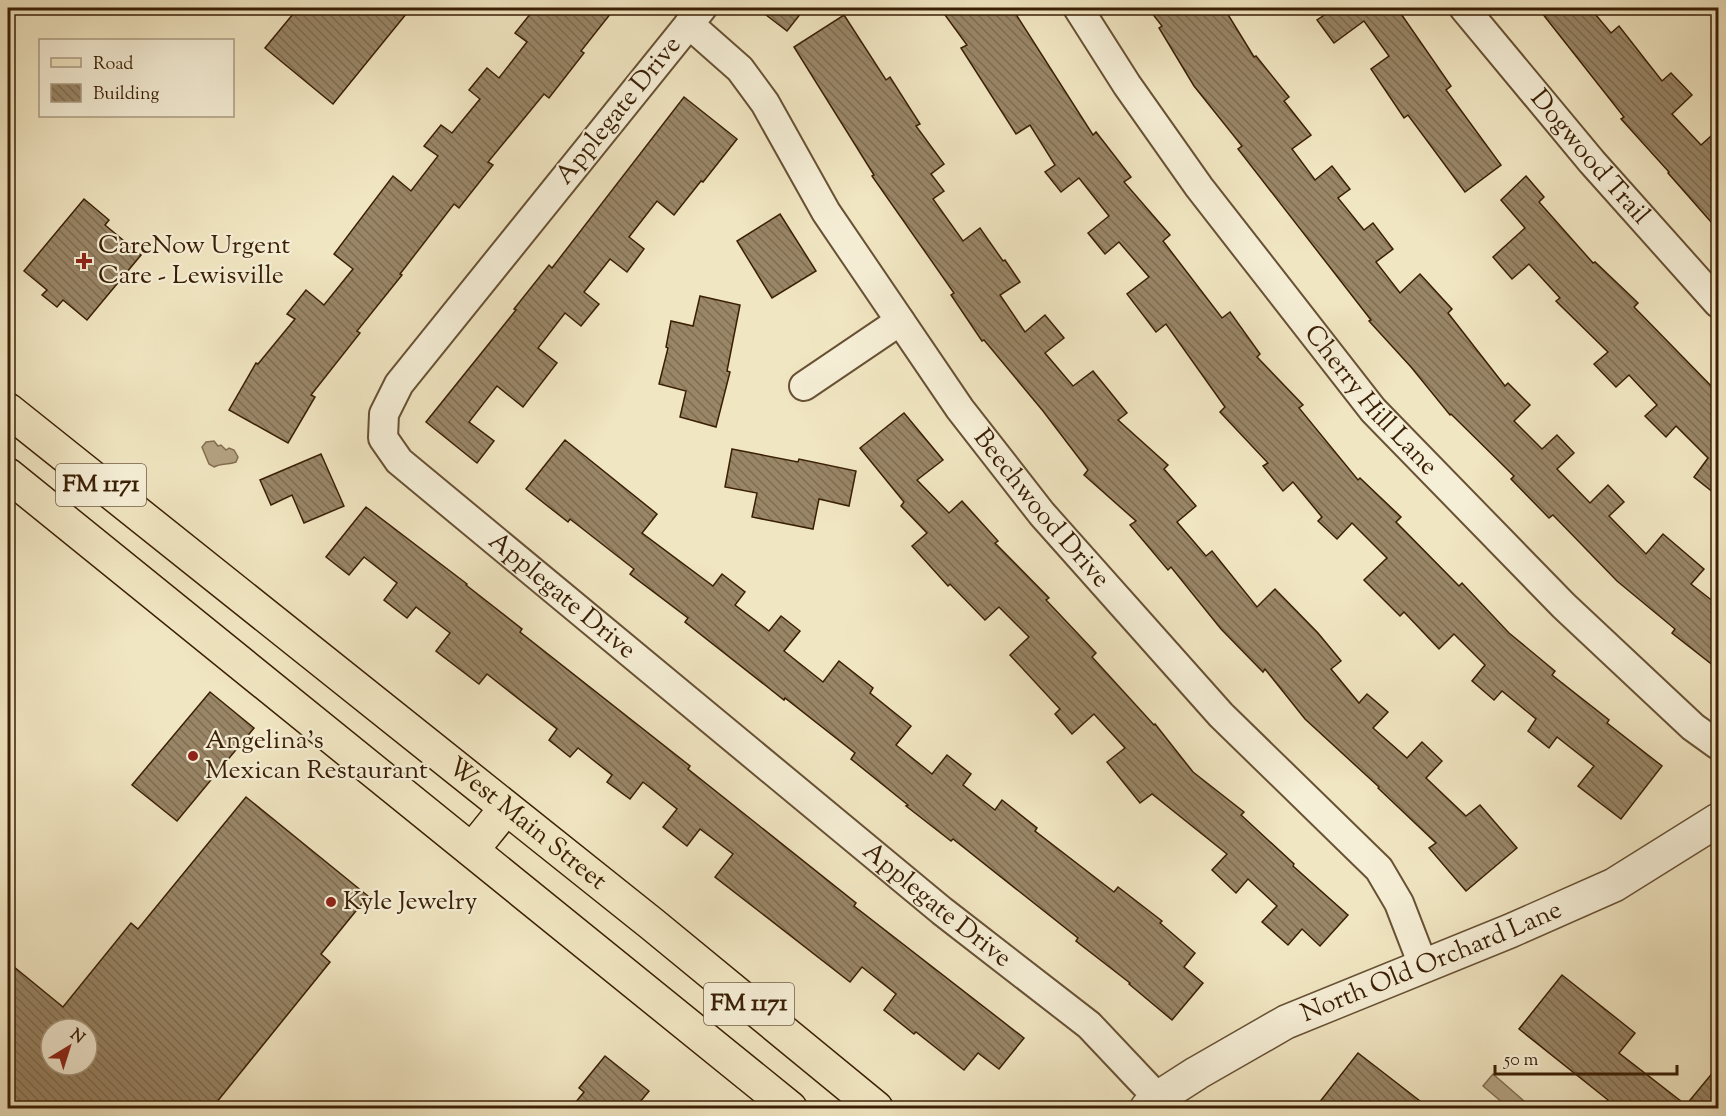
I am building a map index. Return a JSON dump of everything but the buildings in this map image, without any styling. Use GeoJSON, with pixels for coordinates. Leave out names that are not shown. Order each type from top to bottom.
{"type":"FeatureCollection","features":[{"type":"Feature","properties":{"kind":"main road","name":"West Main Street"},"geometry":{"type":"LineString","coordinates":[[8,410],[652,924],[876,1108]]}},
{"type":"Feature","properties":{"kind":"main road","name":"FM 1171"},"geometry":{"type":"LineString","coordinates":[[8,475],[790,1108]]}},
{"type":"Feature","properties":{"kind":"main road"},"geometry":{"type":"LineString","coordinates":[[144,584],[177,545]]}},
{"type":"Feature","properties":{"kind":"main road"},"geometry":{"type":"LineString","coordinates":[[472,850],[506,808]]}},
{"type":"Feature","properties":{"kind":"street","name":"Cherry Hill Lane"},"geometry":{"type":"LineString","coordinates":[[1078,8],[1127,85],[1198,187],[1372,410],[1564,606],[1693,727],[1719,745]]}},
{"type":"Feature","properties":{"kind":"street","name":"Dogwood Trail"},"geometry":{"type":"LineString","coordinates":[[1464,8],[1592,162],[1719,303]]}},
{"type":"Feature","properties":{"kind":"street","name":"Beechwood Drive"},"geometry":{"type":"LineString","coordinates":[[696,16],[765,103],[826,212],[960,409],[1042,514],[1221,715],[1379,869],[1399,903],[1423,965]]}},
{"type":"Feature","properties":{"kind":"street","name":"Applegate Drive"},"geometry":{"type":"LineString","coordinates":[[696,16],[399,384],[384,414],[383,438],[399,461],[408,469],[942,911],[1089,1025],[1153,1103]]}},
{"type":"Feature","properties":{"kind":"street"},"geometry":{"type":"LineString","coordinates":[[804,386],[900,321]]}},
{"type":"Feature","properties":{"kind":"street","name":"North Old Orchard Lane"},"geometry":{"type":"LineString","coordinates":[[1153,1103],[1197,1073],[1286,1022],[1510,931],[1614,885],[1719,820]]}},
{"type":"Feature","properties":{"kind":"shaded area"},"geometry":{"type":"Polygon","coordinates":[[[214,441],[226,450],[229,448],[234,450],[238,457],[236,462],[214,467],[209,464],[202,447],[206,442],[214,441]]]}},
{"type":"Feature","properties":{"kind":"shaded area"},"geometry":{"type":"Polygon","coordinates":[[[1493,1074],[1524,1101],[1517,1108],[1499,1108],[1503,1103],[1483,1086],[1493,1074]]]}},
{"type":"Feature","properties":{"kind":"place","name":"CareNow Urgent Care - Lewisville"},"geometry":{"type":"Point","coordinates":[84,261]}},
{"type":"Feature","properties":{"kind":"place","name":"Angelina's Mexican Restaurant"},"geometry":{"type":"Point","coordinates":[193,756]}},
{"type":"Feature","properties":{"kind":"place","name":"Kyle Jewelry"},"geometry":{"type":"Point","coordinates":[331,902]}}]}
